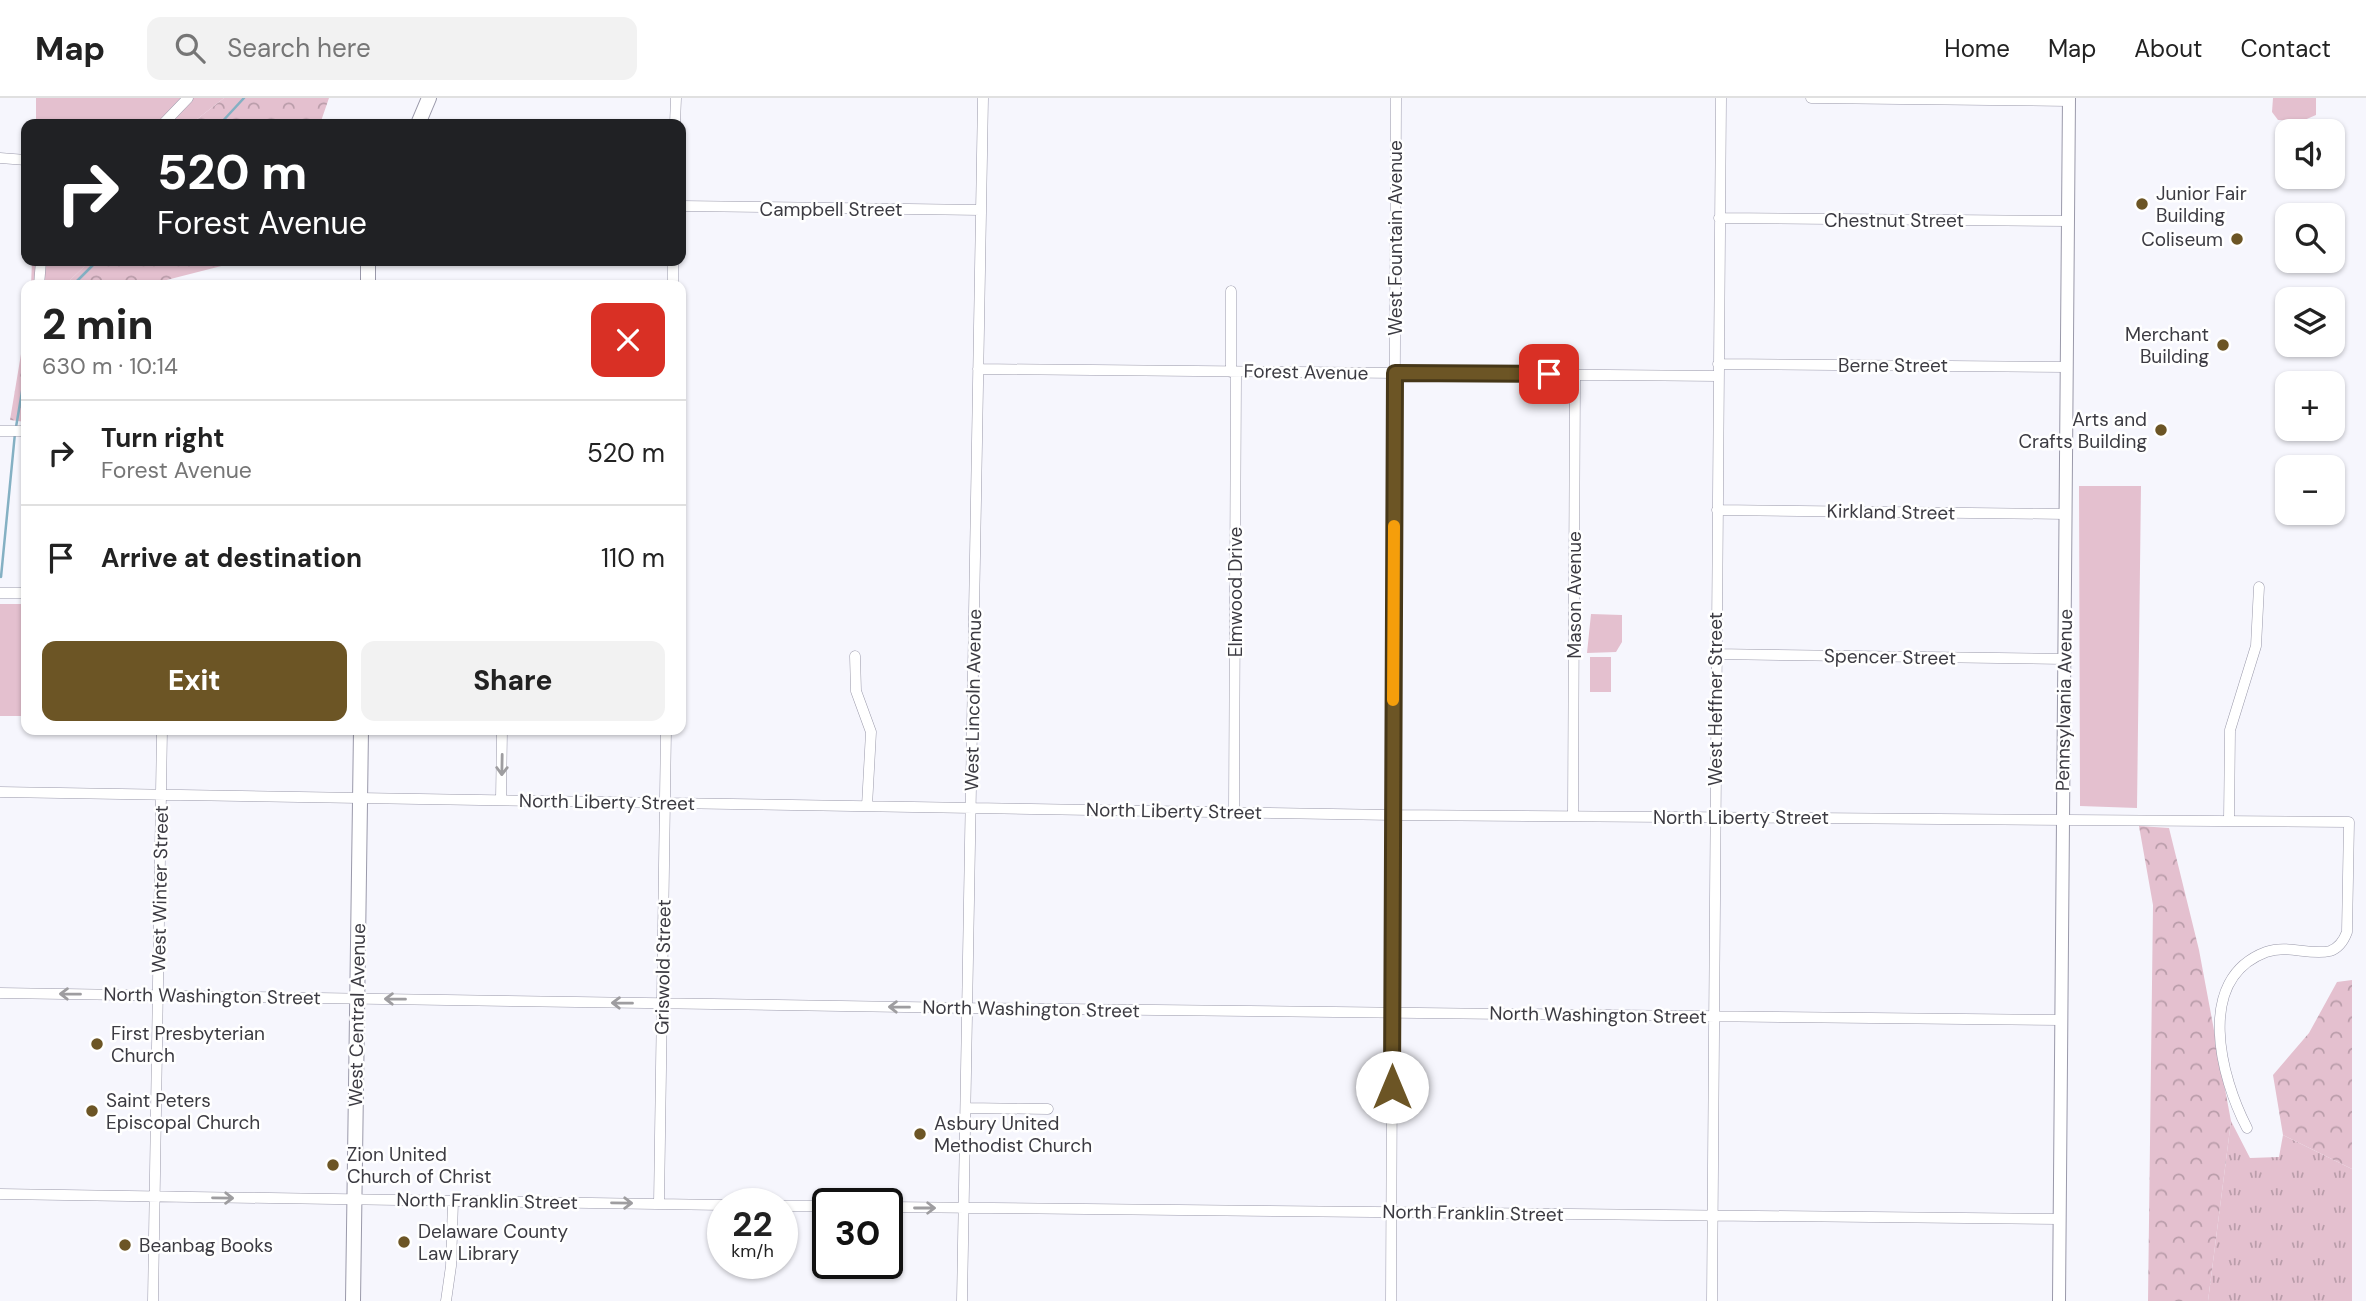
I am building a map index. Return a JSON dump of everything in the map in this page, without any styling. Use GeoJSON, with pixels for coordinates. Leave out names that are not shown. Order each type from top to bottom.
{"type":"FeatureCollection","features":[{"type":"Feature","properties":{"kind":"main road"},"geometry":{"type":"LineString","coordinates":[[420,119],[429,98]]}},
{"type":"Feature","properties":{"kind":"main road","name":"West Central Avenue"},"geometry":{"type":"LineString","coordinates":[[353,1301],[361,735]]}},
{"type":"Feature","properties":{"kind":"street"},"geometry":{"type":"LineString","coordinates":[[168,119],[188,98]]}},
{"type":"Feature","properties":{"kind":"street"},"geometry":{"type":"LineString","coordinates":[[675,119],[676,98]]}},
{"type":"Feature","properties":{"kind":"street","name":"West Lincoln Avenue"},"geometry":{"type":"LineString","coordinates":[[962,1301],[983,98]]}},
{"type":"Feature","properties":{"kind":"street","name":"West Fountain Avenue"},"geometry":{"type":"LineString","coordinates":[[1391,1301],[1396,98]]}},
{"type":"Feature","properties":{"kind":"street","name":"West Heffner Street"},"geometry":{"type":"LineString","coordinates":[[1712,1301],[1721,98]]}},
{"type":"Feature","properties":{"kind":"street"},"geometry":{"type":"LineString","coordinates":[[1811,98],[2070,100]]}},
{"type":"Feature","properties":{"kind":"street","name":"Pennsylvania Avenue"},"geometry":{"type":"LineString","coordinates":[[2059,1301],[2070,100]]}},
{"type":"Feature","properties":{"kind":"street"},"geometry":{"type":"LineString","coordinates":[[0,158],[21,160]]}},
{"type":"Feature","properties":{"kind":"street","name":"Campbell Street"},"geometry":{"type":"LineString","coordinates":[[686,206],[981,210]]}},
{"type":"Feature","properties":{"kind":"street","name":"Chestnut Street"},"geometry":{"type":"LineString","coordinates":[[1719,218],[2068,221]]}},
{"type":"Feature","properties":{"kind":"street","name":"Elmwood Drive"},"geometry":{"type":"LineString","coordinates":[[1231,291],[1234,812]]}},
{"type":"Feature","properties":{"kind":"street","name":"Berne Street"},"geometry":{"type":"LineString","coordinates":[[1718,364],[2067,367]]}},
{"type":"Feature","properties":{"kind":"street","name":"Forest Avenue"},"geometry":{"type":"LineString","coordinates":[[978,369],[1718,376]]}},
{"type":"Feature","properties":{"kind":"street","name":"Mason Avenue"},"geometry":{"type":"LineString","coordinates":[[1573,816],[1575,375]]}},
{"type":"Feature","properties":{"kind":"street"},"geometry":{"type":"LineString","coordinates":[[0,431],[21,430]]}},
{"type":"Feature","properties":{"kind":"street","name":"Kirkland Street"},"geometry":{"type":"LineString","coordinates":[[1717,510],[2066,514]]}},
{"type":"Feature","properties":{"kind":"street"},"geometry":{"type":"LineString","coordinates":[[2229,821],[2230,730],[2256,646],[2259,587]]}},
{"type":"Feature","properties":{"kind":"street"},"geometry":{"type":"LineString","coordinates":[[0,593],[21,593]]}},
{"type":"Feature","properties":{"kind":"street","name":"Spencer Street"},"geometry":{"type":"LineString","coordinates":[[1715,654],[2064,659]]}},
{"type":"Feature","properties":{"kind":"street"},"geometry":{"type":"LineString","coordinates":[[855,656],[856,691],[871,732],[867,806]]}},
{"type":"Feature","properties":{"kind":"street","name":"West Winter Street"},"geometry":{"type":"LineString","coordinates":[[153,1301],[162,735]]}},
{"type":"Feature","properties":{"kind":"street"},"geometry":{"type":"LineString","coordinates":[[501,800],[502,735]]}},
{"type":"Feature","properties":{"kind":"street","name":"Griswold Street"},"geometry":{"type":"LineString","coordinates":[[659,1204],[666,735]]}},
{"type":"Feature","properties":{"kind":"street","name":"North Liberty Street"},"geometry":{"type":"LineString","coordinates":[[0,792],[1393,815],[2348,822],[2347,932],[2341,944],[2328,951],[2289,948],[2265,952],[2236,975],[2225,997],[2220,1027],[2223,1065],[2247,1128]]}},
{"type":"Feature","properties":{"kind":"street","name":"North Washington Street"},"geometry":{"type":"LineString","coordinates":[[0,993],[967,1008],[2061,1020]]}},
{"type":"Feature","properties":{"kind":"street"},"geometry":{"type":"LineString","coordinates":[[965,1108],[1048,1109]]}},
{"type":"Feature","properties":{"kind":"street","name":"North Franklin Street"},"geometry":{"type":"LineString","coordinates":[[0,1194],[707,1205]]}},
{"type":"Feature","properties":{"kind":"street"},"geometry":{"type":"LineString","coordinates":[[446,1301],[451,1266],[453,1201]]}},
{"type":"Feature","properties":{"kind":"street","name":"North Franklin Street"},"geometry":{"type":"LineString","coordinates":[[903,1207],[2059,1219]]}},
{"type":"Feature","properties":{"kind":"green space"},"geometry":{"type":"Polygon","coordinates":[[[36,98],[224,98],[197,119],[36,119],[36,98]]]}},
{"type":"Feature","properties":{"kind":"green space"},"geometry":{"type":"Polygon","coordinates":[[[224,98],[329,98],[322,119],[197,119],[224,98]]]}},
{"type":"Feature","properties":{"kind":"green space"},"geometry":{"type":"Polygon","coordinates":[[[2273,98],[2316,98],[2316,115],[2307,119],[2277,119],[2272,112],[2273,98]]]}},
{"type":"Feature","properties":{"kind":"green space"},"geometry":{"type":"Polygon","coordinates":[[[32,266],[85,266],[70,280],[31,280],[32,266]]]}},
{"type":"Feature","properties":{"kind":"green space"},"geometry":{"type":"Polygon","coordinates":[[[85,266],[221,266],[167,280],[70,280],[85,266]]]}},
{"type":"Feature","properties":{"kind":"green space"},"geometry":{"type":"Polygon","coordinates":[[[21,354],[21,421],[10,420],[21,354]]]}},
{"type":"Feature","properties":{"kind":"green space"},"geometry":{"type":"Polygon","coordinates":[[[2079,486],[2141,486],[2137,808],[2080,806],[2079,486]]]}},
{"type":"Feature","properties":{"kind":"green space"},"geometry":{"type":"Polygon","coordinates":[[[0,604],[21,604],[21,716],[0,716],[0,604]]]}},
{"type":"Feature","properties":{"kind":"green space"},"geometry":{"type":"Polygon","coordinates":[[[1591,614],[1622,615],[1622,642],[1616,652],[1587,653],[1591,614]]]}},
{"type":"Feature","properties":{"kind":"green space"},"geometry":{"type":"Polygon","coordinates":[[[1590,657],[1611,657],[1611,692],[1590,692],[1590,657]]]}},
{"type":"Feature","properties":{"kind":"green space"},"geometry":{"type":"Polygon","coordinates":[[[2139,826],[2169,828],[2199,950],[2231,1121],[2208,1301],[2148,1301],[2153,905],[2139,826]]]}},
{"type":"Feature","properties":{"kind":"green space"},"geometry":{"type":"Polygon","coordinates":[[[2352,980],[2352,1169],[2283,1135],[2273,1075],[2309,1033],[2337,982],[2352,980]]]}},
{"type":"Feature","properties":{"kind":"green space"},"geometry":{"type":"Polygon","coordinates":[[[2231,1121],[2250,1158],[2279,1157],[2283,1135],[2352,1169],[2352,1301],[2208,1301],[2231,1121]]]}},
{"type":"Feature","properties":{"kind":"waterway"},"geometry":{"type":"LineString","coordinates":[[225,119],[244,98]]}},
{"type":"Feature","properties":{"kind":"waterway"},"geometry":{"type":"LineString","coordinates":[[78,280],[92,266]]}},
{"type":"Feature","properties":{"kind":"waterway"},"geometry":{"type":"LineString","coordinates":[[16,427],[21,398]]}},
{"type":"Feature","properties":{"kind":"waterway"},"geometry":{"type":"LineString","coordinates":[[1,577],[15,433]]}},
{"type":"Feature","properties":{"kind":"slow traffic"},"geometry":{"type":"LineString","coordinates":[[1393,700],[1394,526]]}},
{"type":"Feature","properties":{"kind":"place","name":"Junior Fair Building"},"geometry":{"type":"Point","coordinates":[2142,204]}},
{"type":"Feature","properties":{"kind":"place","name":"Coliseum"},"geometry":{"type":"Point","coordinates":[2237,239]}},
{"type":"Feature","properties":{"kind":"place","name":"Merchant Building"},"geometry":{"type":"Point","coordinates":[2223,345]}},
{"type":"Feature","properties":{"kind":"place","name":"Arts and Crafts Building"},"geometry":{"type":"Point","coordinates":[2161,430]}},
{"type":"Feature","properties":{"kind":"place","name":"First Presbyterian Church"},"geometry":{"type":"Point","coordinates":[97,1044]}},
{"type":"Feature","properties":{"kind":"place","name":"Saint Peters Episcopal Church"},"geometry":{"type":"Point","coordinates":[92,1111]}},
{"type":"Feature","properties":{"kind":"place","name":"Asbury United Methodist Church"},"geometry":{"type":"Point","coordinates":[920,1134]}},
{"type":"Feature","properties":{"kind":"place","name":"Zion United Church of Christ"},"geometry":{"type":"Point","coordinates":[333,1165]}},
{"type":"Feature","properties":{"kind":"place","name":"Delaware County Law Library"},"geometry":{"type":"Point","coordinates":[404,1242]}},
{"type":"Feature","properties":{"kind":"place","name":"Beanbag Books"},"geometry":{"type":"Point","coordinates":[125,1245]}},
{"type":"Feature","properties":{"kind":"route"},"geometry":{"type":"LineString","coordinates":[[1392,1087],[1395,373],[1549,374]]}}]}
